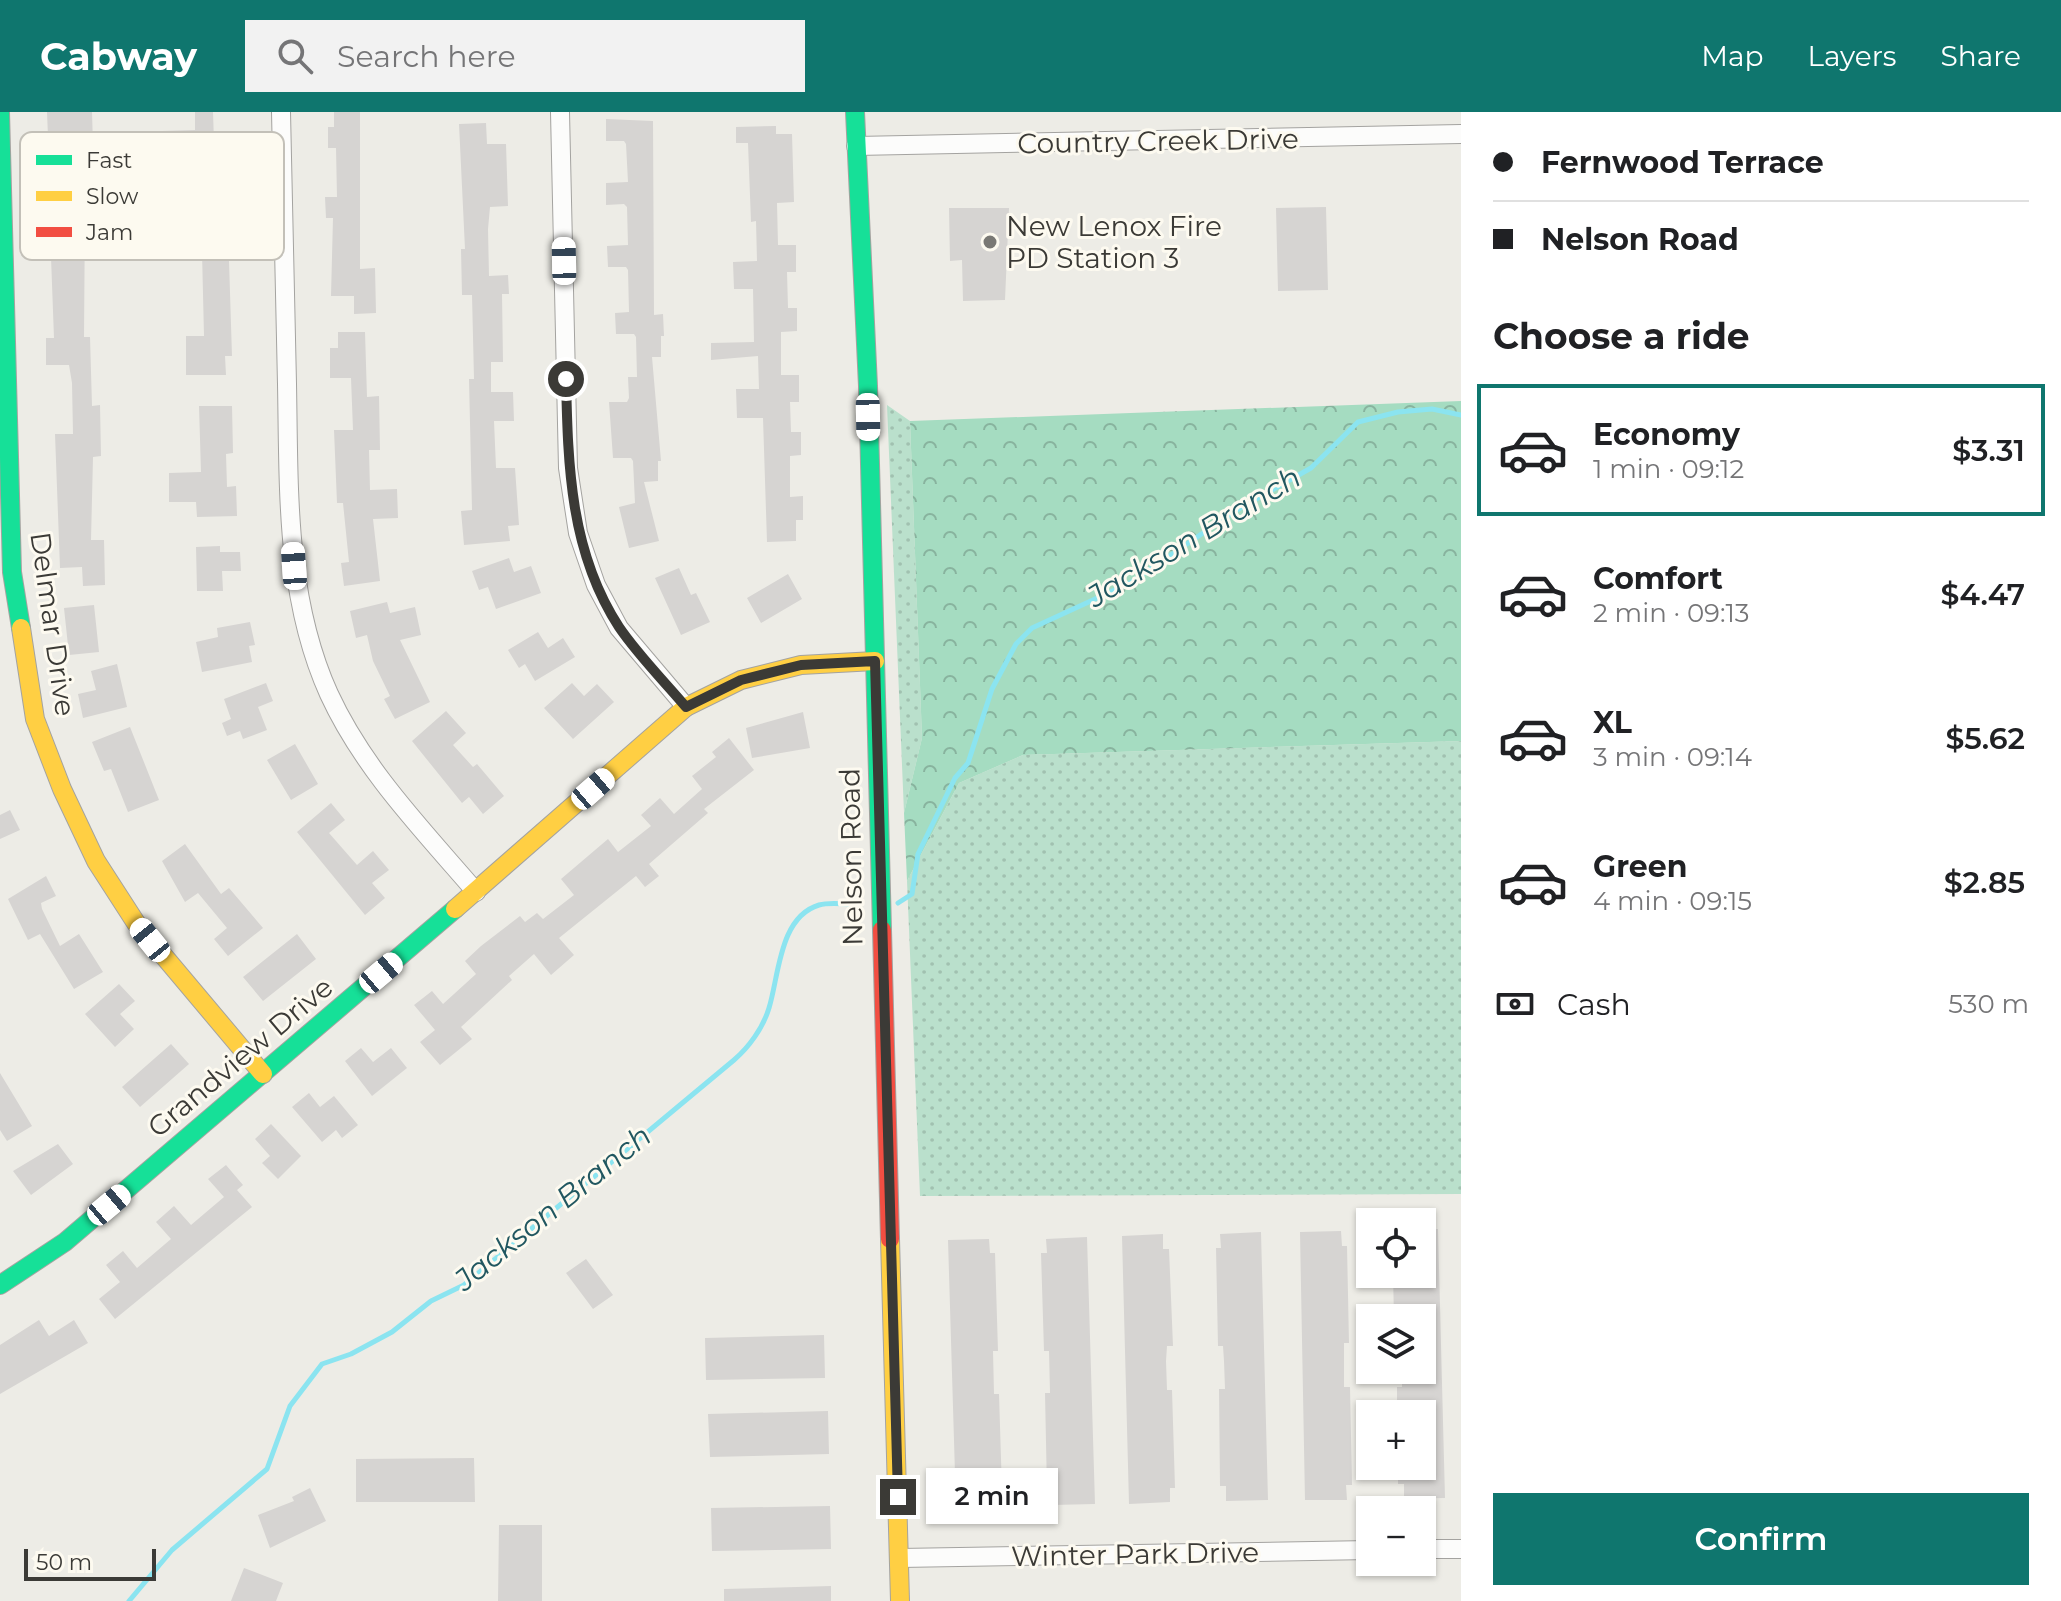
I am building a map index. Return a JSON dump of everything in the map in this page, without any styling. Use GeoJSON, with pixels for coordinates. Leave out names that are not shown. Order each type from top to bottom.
{"type":"FeatureCollection","features":[{"type":"Feature","properties":{"kind":"street","name":"Delmar Drive"},"geometry":{"type":"LineString","coordinates":[[0,112],[12,572],[35,719],[62,789],[96,861],[136,923],[263,1074]]}},
{"type":"Feature","properties":{"kind":"street"},"geometry":{"type":"LineString","coordinates":[[281,112],[281,132]]}},
{"type":"Feature","properties":{"kind":"street"},"geometry":{"type":"LineString","coordinates":[[560,112],[568,468],[578,533],[596,585],[619,628],[686,707]]}},
{"type":"Feature","properties":{"kind":"street","name":"Nelson Road"},"geometry":{"type":"LineString","coordinates":[[855,112],[868,386],[900,1601]]}},
{"type":"Feature","properties":{"kind":"street","name":"Country Creek Drive"},"geometry":{"type":"LineString","coordinates":[[856,146],[1461,134]]}},
{"type":"Feature","properties":{"kind":"street"},"geometry":{"type":"LineString","coordinates":[[284,255],[289,493],[294,566],[305,625],[328,693],[363,758],[476,892]]}},
{"type":"Feature","properties":{"kind":"street","name":"Grandview Drive"},"geometry":{"type":"LineString","coordinates":[[2,1278],[65,1242],[476,892],[686,707],[741,680],[801,665],[875,661]]}},
{"type":"Feature","properties":{"kind":"street"},"geometry":{"type":"LineString","coordinates":[[1436,1549],[1461,1549]]}},
{"type":"Feature","properties":{"kind":"street","name":"Winter Park Drive"},"geometry":{"type":"LineString","coordinates":[[900,1558],[1356,1550]]}},
{"type":"Feature","properties":{"kind":"green space"},"geometry":{"type":"Polygon","coordinates":[[[1461,401],[1461,741],[1023,755],[959,783],[907,881],[904,813],[922,738],[910,421],[1461,401]]]}},
{"type":"Feature","properties":{"kind":"green space"},"geometry":{"type":"Polygon","coordinates":[[[887,405],[910,421],[922,738],[904,813],[887,405]]]}},
{"type":"Feature","properties":{"kind":"green space"},"geometry":{"type":"Polygon","coordinates":[[[1461,741],[1461,1194],[920,1196],[907,881],[959,783],[1023,755],[1461,741]]]}},
{"type":"Feature","properties":{"kind":"building"},"geometry":{"type":"Polygon","coordinates":[[[47,112],[92,112],[93,132],[48,132],[47,112]]]}},
{"type":"Feature","properties":{"kind":"building"},"geometry":{"type":"Polygon","coordinates":[[[195,112],[213,112],[214,132],[162,132],[162,131],[195,130],[195,112]]]}},
{"type":"Feature","properties":{"kind":"building"},"geometry":{"type":"Polygon","coordinates":[[[334,112],[360,112],[360,269],[375,268],[376,313],[354,314],[354,296],[331,296],[333,218],[326,218],[325,197],[337,197],[336,148],[328,148],[328,127],[334,127],[334,112]]]}},
{"type":"Feature","properties":{"kind":"building"},"geometry":{"type":"Polygon","coordinates":[[[606,119],[653,121],[654,315],[663,314],[664,336],[661,336],[661,357],[652,357],[661,461],[658,461],[658,481],[644,482],[659,541],[629,548],[619,507],[635,503],[633,461],[631,458],[613,458],[609,402],[627,402],[629,398],[628,377],[637,377],[636,337],[634,334],[616,334],[615,313],[629,312],[628,270],[626,267],[608,267],[607,246],[628,245],[627,207],[624,204],[606,205],[606,183],[628,182],[626,144],[624,141],[606,141],[606,119]]]}},
{"type":"Feature","properties":{"kind":"building"},"geometry":{"type":"Polygon","coordinates":[[[486,123],[487,144],[506,144],[508,206],[490,207],[488,229],[489,276],[508,275],[509,294],[502,294],[503,362],[491,362],[491,392],[513,392],[514,421],[494,421],[496,468],[515,468],[519,525],[508,526],[510,541],[464,545],[461,511],[472,510],[469,379],[474,379],[472,295],[462,295],[461,249],[465,249],[459,124],[486,123]]]}},
{"type":"Feature","properties":{"kind":"building"},"geometry":{"type":"Polygon","coordinates":[[[776,126],[776,134],[792,134],[794,202],[777,203],[778,245],[796,245],[796,272],[787,272],[788,308],[797,308],[797,331],[781,332],[781,375],[799,375],[799,402],[790,402],[791,432],[801,432],[801,455],[790,456],[790,497],[803,496],[803,520],[796,520],[796,541],[767,542],[763,418],[737,418],[736,389],[759,389],[758,356],[711,360],[711,343],[754,342],[753,289],[734,289],[733,262],[757,261],[756,221],[751,222],[748,143],[736,143],[736,127],[776,126]]]}},
{"type":"Feature","properties":{"kind":"building"},"geometry":{"type":"Polygon","coordinates":[[[1326,207],[1328,290],[1278,291],[1276,208],[1326,207]]]}},
{"type":"Feature","properties":{"kind":"building"},"geometry":{"type":"Polygon","coordinates":[[[949,208],[1009,208],[1005,300],[963,301],[962,260],[950,261],[949,208]]]}},
{"type":"Feature","properties":{"kind":"building"},"geometry":{"type":"Polygon","coordinates":[[[51,260],[85,260],[84,337],[90,337],[92,406],[100,405],[101,456],[93,457],[91,540],[104,540],[105,585],[83,586],[82,567],[60,568],[55,434],[73,434],[72,383],[69,365],[46,365],[46,338],[54,338],[51,260]]]}},
{"type":"Feature","properties":{"kind":"building"},"geometry":{"type":"Polygon","coordinates":[[[202,260],[229,260],[232,356],[225,356],[226,375],[186,375],[186,336],[204,336],[202,260]]]}},
{"type":"Feature","properties":{"kind":"building"},"geometry":{"type":"Polygon","coordinates":[[[338,332],[365,332],[367,397],[379,396],[380,450],[369,450],[370,490],[397,489],[398,518],[373,519],[380,581],[344,586],[341,563],[349,562],[343,503],[337,503],[334,430],[353,430],[351,378],[330,378],[330,348],[338,348],[338,332]]]}},
{"type":"Feature","properties":{"kind":"building"},"geometry":{"type":"Polygon","coordinates":[[[199,406],[232,406],[233,453],[226,454],[227,487],[236,486],[237,516],[197,517],[196,502],[169,502],[169,473],[201,472],[199,406]]]}},
{"type":"Feature","properties":{"kind":"building"},"geometry":{"type":"Polygon","coordinates":[[[220,546],[220,552],[240,552],[241,571],[222,571],[223,591],[197,591],[196,547],[220,546]]]}},
{"type":"Feature","properties":{"kind":"building"},"geometry":{"type":"Polygon","coordinates":[[[509,558],[514,572],[531,566],[541,593],[496,609],[488,587],[479,590],[472,571],[509,558]]]}},
{"type":"Feature","properties":{"kind":"building"},"geometry":{"type":"Polygon","coordinates":[[[679,568],[691,595],[696,593],[710,622],[681,635],[655,578],[679,568]]]}},
{"type":"Feature","properties":{"kind":"building"},"geometry":{"type":"Polygon","coordinates":[[[788,574],[802,599],[761,623],[747,598],[788,574]]]}},
{"type":"Feature","properties":{"kind":"building"},"geometry":{"type":"Polygon","coordinates":[[[387,602],[390,613],[415,607],[421,635],[400,640],[430,702],[395,719],[384,699],[390,696],[373,661],[367,635],[356,638],[350,611],[387,602]]]}},
{"type":"Feature","properties":{"kind":"building"},"geometry":{"type":"Polygon","coordinates":[[[94,605],[99,652],[69,655],[64,608],[94,605]]]}},
{"type":"Feature","properties":{"kind":"building"},"geometry":{"type":"Polygon","coordinates":[[[250,622],[255,645],[249,646],[252,662],[202,672],[196,642],[218,637],[217,628],[250,622]]]}},
{"type":"Feature","properties":{"kind":"building"},"geometry":{"type":"Polygon","coordinates":[[[538,632],[548,648],[563,638],[575,657],[535,681],[525,664],[519,668],[508,650],[538,632]]]}},
{"type":"Feature","properties":{"kind":"building"},"geometry":{"type":"Polygon","coordinates":[[[117,664],[127,707],[83,718],[78,694],[96,690],[91,671],[117,664]]]}},
{"type":"Feature","properties":{"kind":"building"},"geometry":{"type":"Polygon","coordinates":[[[266,683],[273,701],[258,707],[267,730],[243,739],[240,731],[227,736],[222,723],[231,719],[224,699],[266,683]]]}},
{"type":"Feature","properties":{"kind":"building"},"geometry":{"type":"Polygon","coordinates":[[[572,683],[584,696],[597,684],[614,702],[573,739],[544,708],[572,683]]]}},
{"type":"Feature","properties":{"kind":"building"},"geometry":{"type":"Polygon","coordinates":[[[446,711],[466,733],[453,745],[473,767],[477,764],[504,796],[483,814],[469,797],[462,803],[412,741],[446,711]]]}},
{"type":"Feature","properties":{"kind":"building"},"geometry":{"type":"Polygon","coordinates":[[[803,712],[810,748],[752,758],[746,728],[803,712]]]}},
{"type":"Feature","properties":{"kind":"building"},"geometry":{"type":"Polygon","coordinates":[[[130,727],[159,800],[128,812],[111,769],[104,771],[92,742],[130,727]]]}},
{"type":"Feature","properties":{"kind":"building"},"geometry":{"type":"Polygon","coordinates":[[[729,738],[754,770],[704,809],[708,813],[649,864],[659,876],[645,887],[636,876],[559,938],[574,955],[551,975],[534,954],[509,976],[512,980],[461,1027],[472,1039],[440,1065],[420,1042],[435,1030],[414,1005],[432,991],[443,1004],[476,974],[465,961],[481,946],[520,916],[525,922],[537,913],[543,919],[574,895],[561,879],[608,839],[618,852],[651,826],[641,815],[660,798],[674,814],[702,789],[692,776],[716,757],[712,752],[729,738]]]}},
{"type":"Feature","properties":{"kind":"building"},"geometry":{"type":"Polygon","coordinates":[[[295,744],[318,784],[291,800],[267,760],[295,744]]]}},
{"type":"Feature","properties":{"kind":"building"},"geometry":{"type":"Polygon","coordinates":[[[331,803],[345,820],[329,833],[357,865],[373,851],[389,870],[372,883],[385,898],[365,915],[297,832],[331,803]]]}},
{"type":"Feature","properties":{"kind":"building"},"geometry":{"type":"Polygon","coordinates":[[[10,810],[20,830],[0,839],[0,815],[10,810]]]}},
{"type":"Feature","properties":{"kind":"building"},"geometry":{"type":"Polygon","coordinates":[[[185,844],[221,894],[229,888],[263,928],[228,956],[214,939],[227,928],[198,893],[185,902],[162,861],[185,844]]]}},
{"type":"Feature","properties":{"kind":"building"},"geometry":{"type":"Polygon","coordinates":[[[46,876],[56,896],[41,903],[42,909],[60,946],[79,934],[103,972],[74,989],[40,934],[28,940],[8,899],[46,876]]]}},
{"type":"Feature","properties":{"kind":"building"},"geometry":{"type":"Polygon","coordinates":[[[297,934],[316,959],[263,1001],[243,977],[297,934]]]}},
{"type":"Feature","properties":{"kind":"building"},"geometry":{"type":"Polygon","coordinates":[[[119,984],[135,1001],[120,1014],[134,1029],[115,1047],[85,1014],[119,984]]]}},
{"type":"Feature","properties":{"kind":"building"},"geometry":{"type":"Polygon","coordinates":[[[171,1044],[189,1064],[140,1107],[122,1087],[171,1044]]]}},
{"type":"Feature","properties":{"kind":"building"},"geometry":{"type":"Polygon","coordinates":[[[361,1048],[373,1062],[391,1048],[407,1068],[372,1096],[345,1061],[361,1048]]]}},
{"type":"Feature","properties":{"kind":"building"},"geometry":{"type":"Polygon","coordinates":[[[0,1073],[32,1126],[7,1141],[0,1130],[0,1073]]]}},
{"type":"Feature","properties":{"kind":"building"},"geometry":{"type":"Polygon","coordinates":[[[309,1093],[320,1107],[334,1096],[358,1125],[342,1138],[336,1130],[322,1142],[292,1107],[309,1093]]]}},
{"type":"Feature","properties":{"kind":"building"},"geometry":{"type":"Polygon","coordinates":[[[271,1124],[301,1156],[278,1179],[262,1163],[270,1156],[255,1139],[271,1124]]]}},
{"type":"Feature","properties":{"kind":"building"},"geometry":{"type":"Polygon","coordinates":[[[58,1144],[73,1164],[31,1195],[13,1171],[58,1144]]]}},
{"type":"Feature","properties":{"kind":"building"},"geometry":{"type":"Polygon","coordinates":[[[226,1165],[243,1185],[237,1190],[252,1207],[115,1319],[99,1299],[120,1282],[106,1265],[123,1251],[137,1268],[171,1239],[156,1222],[174,1206],[191,1225],[224,1197],[208,1179],[226,1165]]]}},
{"type":"Feature","properties":{"kind":"building"},"geometry":{"type":"Polygon","coordinates":[[[1436,1229],[1445,1498],[1436,1498],[1404,1496],[1404,1484],[1398,1484],[1398,1480],[1436,1480],[1436,1400],[1397,1400],[1397,1387],[1402,1387],[1402,1384],[1436,1384],[1436,1304],[1394,1304],[1393,1288],[1436,1288],[1436,1229]]]}},
{"type":"Feature","properties":{"kind":"building"},"geometry":{"type":"Polygon","coordinates":[[[1341,1231],[1342,1246],[1347,1246],[1349,1343],[1344,1343],[1344,1387],[1350,1387],[1352,1485],[1346,1485],[1347,1500],[1305,1500],[1300,1232],[1341,1231]]]}},
{"type":"Feature","properties":{"kind":"building"},"geometry":{"type":"Polygon","coordinates":[[[1261,1232],[1268,1500],[1226,1501],[1226,1486],[1220,1486],[1219,1389],[1225,1389],[1223,1346],[1218,1346],[1216,1248],[1221,1248],[1220,1234],[1261,1232]]]}},
{"type":"Feature","properties":{"kind":"building"},"geometry":{"type":"Polygon","coordinates":[[[1163,1234],[1163,1249],[1169,1249],[1173,1346],[1167,1346],[1166,1361],[1167,1390],[1172,1390],[1175,1488],[1170,1488],[1170,1502],[1129,1504],[1122,1236],[1163,1234]]]}},
{"type":"Feature","properties":{"kind":"building"},"geometry":{"type":"Polygon","coordinates":[[[1087,1237],[1095,1504],[1053,1505],[1053,1490],[1047,1491],[1045,1393],[1050,1393],[1049,1351],[1044,1351],[1041,1253],[1047,1253],[1046,1239],[1087,1237]]]}},
{"type":"Feature","properties":{"kind":"building"},"geometry":{"type":"Polygon","coordinates":[[[989,1239],[990,1253],[995,1253],[998,1351],[993,1351],[994,1394],[999,1394],[1002,1491],[997,1491],[997,1506],[956,1507],[948,1240],[989,1239]]]}},
{"type":"Feature","properties":{"kind":"building"},"geometry":{"type":"Polygon","coordinates":[[[586,1259],[613,1295],[593,1309],[566,1273],[586,1259]]]}},
{"type":"Feature","properties":{"kind":"building"},"geometry":{"type":"Polygon","coordinates":[[[39,1320],[49,1336],[74,1320],[88,1343],[0,1394],[0,1345],[39,1320]]]}},
{"type":"Feature","properties":{"kind":"building"},"geometry":{"type":"Polygon","coordinates":[[[824,1335],[825,1378],[706,1380],[705,1338],[824,1335]]]}},
{"type":"Feature","properties":{"kind":"building"},"geometry":{"type":"Polygon","coordinates":[[[828,1411],[829,1454],[710,1457],[708,1414],[828,1411]]]}},
{"type":"Feature","properties":{"kind":"building"},"geometry":{"type":"Polygon","coordinates":[[[474,1458],[475,1502],[356,1502],[356,1459],[474,1458]]]}},
{"type":"Feature","properties":{"kind":"building"},"geometry":{"type":"Polygon","coordinates":[[[310,1488],[326,1521],[270,1548],[258,1515],[294,1501],[292,1497],[310,1488]]]}},
{"type":"Feature","properties":{"kind":"building"},"geometry":{"type":"Polygon","coordinates":[[[830,1506],[831,1549],[712,1551],[711,1508],[830,1506]]]}},
{"type":"Feature","properties":{"kind":"building"},"geometry":{"type":"Polygon","coordinates":[[[499,1525],[542,1525],[542,1601],[498,1601],[499,1525]]]}},
{"type":"Feature","properties":{"kind":"building"},"geometry":{"type":"Polygon","coordinates":[[[244,1568],[283,1583],[276,1601],[231,1601],[244,1568]]]}},
{"type":"Feature","properties":{"kind":"building"},"geometry":{"type":"Polygon","coordinates":[[[831,1586],[831,1601],[724,1601],[724,1589],[831,1586]]]}},
{"type":"Feature","properties":{"kind":"waterway","name":"Jackson Branch"},"geometry":{"type":"LineString","coordinates":[[898,903],[912,894],[918,854],[955,778],[968,763],[992,689],[1016,644],[1032,628],[1130,583],[1235,511],[1311,468],[1358,422],[1398,412],[1432,409],[1461,415]]}},
{"type":"Feature","properties":{"kind":"waterway","name":"Jackson Branch"},"geometry":{"type":"LineString","coordinates":[[129,1601],[172,1550],[267,1469],[290,1406],[322,1364],[351,1354],[392,1332],[431,1301],[464,1285],[734,1060],[763,1023],[783,949],[796,922],[819,905],[851,904]]}},
{"type":"Feature","properties":{"kind":"traffic: fast"},"geometry":{"type":"LineString","coordinates":[[0,112],[12,572],[21,628]]}},
{"type":"Feature","properties":{"kind":"traffic: fast"},"geometry":{"type":"LineString","coordinates":[[855,112],[868,386],[882,930]]}},
{"type":"Feature","properties":{"kind":"traffic: fast"},"geometry":{"type":"LineString","coordinates":[[0,1285],[65,1242],[455,909]]}},
{"type":"Feature","properties":{"kind":"traffic: slow"},"geometry":{"type":"LineString","coordinates":[[21,628],[35,719],[62,789],[96,861],[136,923],[263,1074]]}},
{"type":"Feature","properties":{"kind":"traffic: slow"},"geometry":{"type":"LineString","coordinates":[[455,909],[686,707],[741,680],[801,665],[875,661]]}},
{"type":"Feature","properties":{"kind":"traffic: slow"},"geometry":{"type":"LineString","coordinates":[[890,1239],[900,1601]]}},
{"type":"Feature","properties":{"kind":"traffic: jam"},"geometry":{"type":"LineString","coordinates":[[882,930],[890,1239]]}},
{"type":"Feature","properties":{"kind":"place","name":"New Lenox Fire PD Station 3"},"geometry":{"type":"Point","coordinates":[990,242]}},
{"type":"Feature","properties":{"kind":"route"},"geometry":{"type":"LineString","coordinates":[[566,379],[568,468],[578,533],[596,585],[619,628],[686,707],[741,680],[801,665],[875,661],[898,1497]]}}]}
